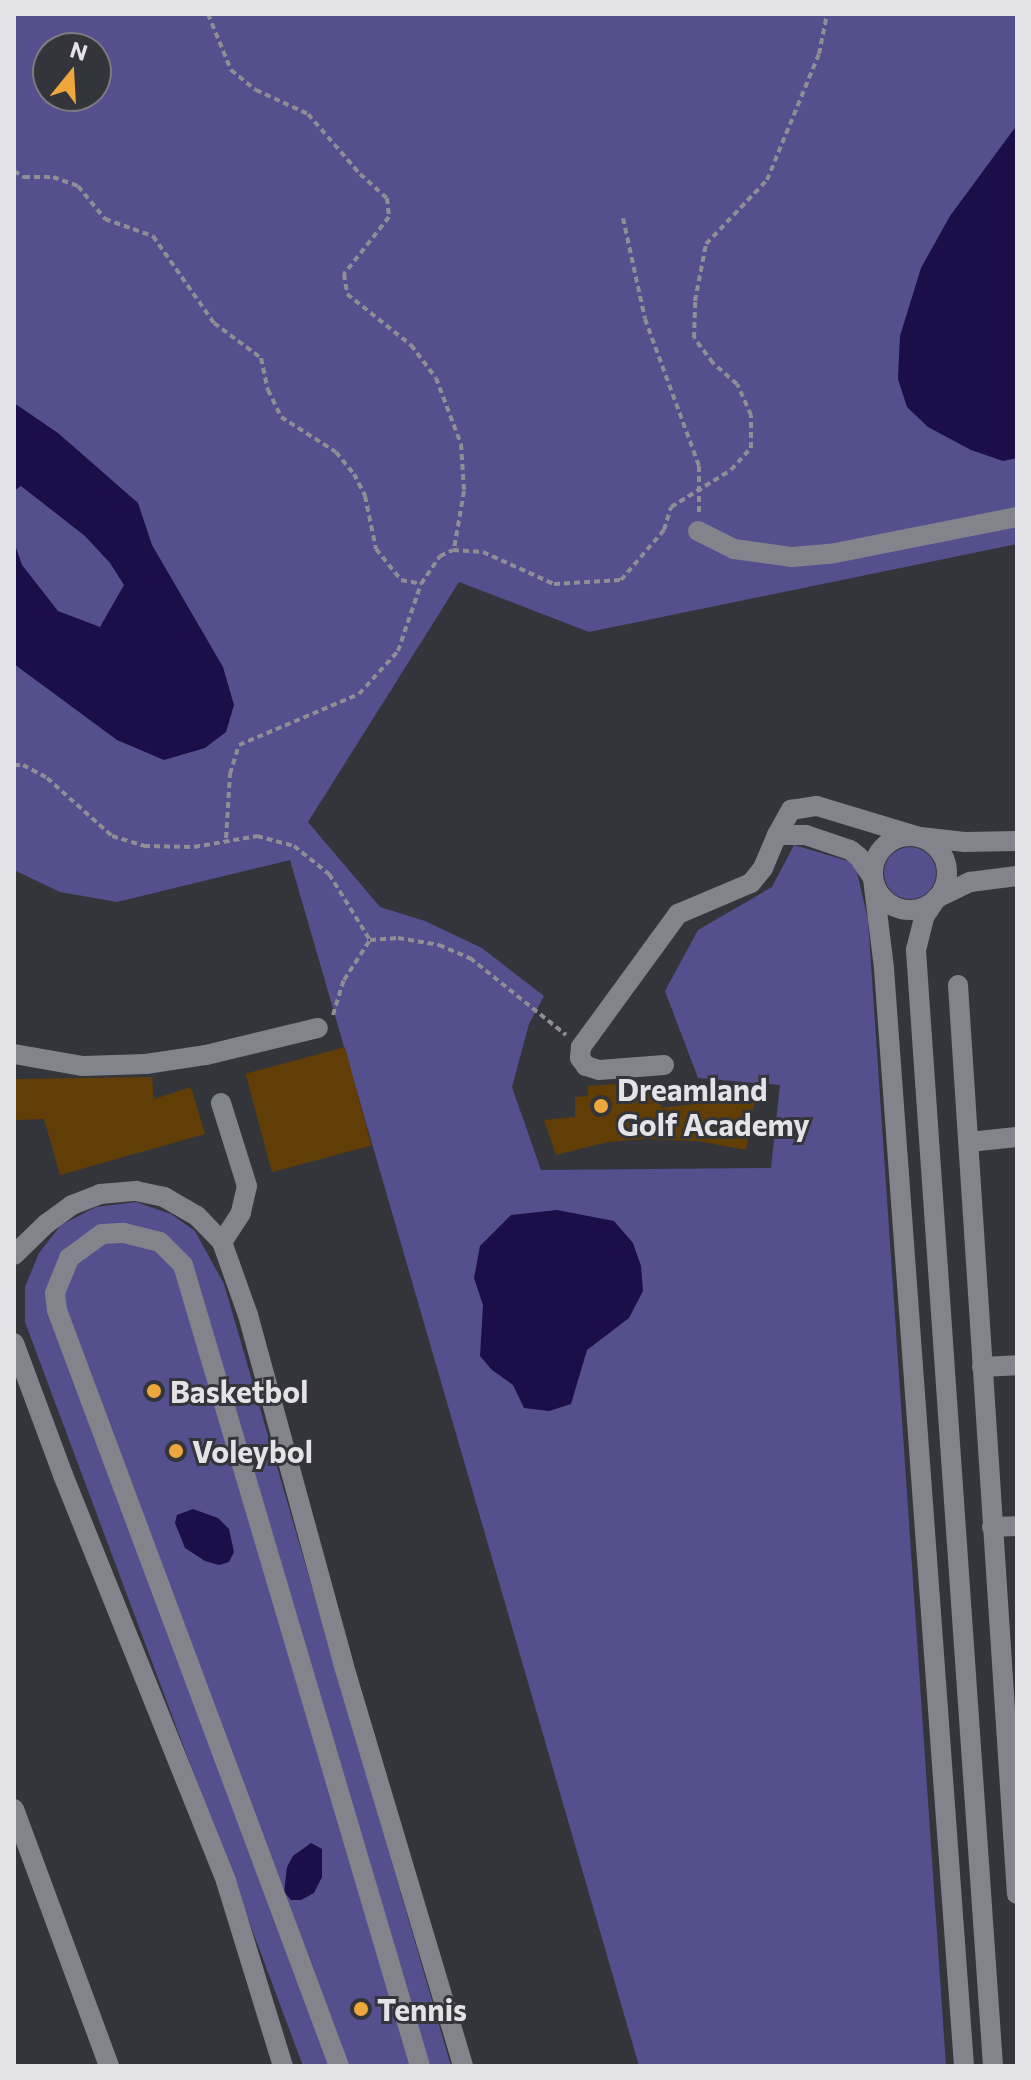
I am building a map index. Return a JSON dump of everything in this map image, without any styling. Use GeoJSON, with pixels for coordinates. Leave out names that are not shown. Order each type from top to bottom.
{"type":"FeatureCollection","features":[{"type":"Feature","properties":{"kind":"street"},"geometry":{"type":"LineString","coordinates":[[698,531],[734,549],[792,557],[830,554],[1017,517]]}},
{"type":"Feature","properties":{"kind":"street"},"geometry":{"type":"LineString","coordinates":[[664,1065],[599,1070],[586,1066],[580,1058],[581,1047],[678,914],[751,883],[763,868],[791,810],[817,806],[920,837],[940,852],[946,863],[944,888],[919,931],[916,967],[993,2066]]}},
{"type":"Feature","properties":{"kind":"street"},"geometry":{"type":"LineString","coordinates":[[777,835],[806,835],[850,850],[859,857],[877,890],[894,906],[916,909],[970,882],[1017,876]]}},
{"type":"Feature","properties":{"kind":"street"},"geometry":{"type":"LineString","coordinates":[[964,2066],[884,968],[873,866],[886,845],[896,838],[1017,841]]}},
{"type":"Feature","properties":{"kind":"street"},"geometry":{"type":"LineString","coordinates":[[958,985],[992,1527],[1011,1684],[1017,1894]]}},
{"type":"Feature","properties":{"kind":"street"},"geometry":{"type":"LineString","coordinates":[[14,1054],[83,1066],[146,1064],[206,1055],[325,1024]]}},
{"type":"Feature","properties":{"kind":"street"},"geometry":{"type":"LineString","coordinates":[[221,1103],[247,1186],[241,1213],[222,1242]]}},
{"type":"Feature","properties":{"kind":"street"},"geometry":{"type":"LineString","coordinates":[[969,1142],[1017,1137]]}},
{"type":"Feature","properties":{"kind":"street"},"geometry":{"type":"LineString","coordinates":[[14,1255],[46,1224],[72,1205],[100,1194],[136,1191],[164,1197],[197,1216],[222,1242],[248,1315],[343,1663],[463,2066]]}},
{"type":"Feature","properties":{"kind":"street"},"geometry":{"type":"LineString","coordinates":[[339,2066],[57,1310],[55,1293],[69,1258],[102,1234],[124,1233],[160,1242],[183,1265],[420,2066]]}},
{"type":"Feature","properties":{"kind":"street"},"geometry":{"type":"LineString","coordinates":[[14,1343],[63,1475],[226,1881],[283,2066]]}},
{"type":"Feature","properties":{"kind":"street"},"geometry":{"type":"LineString","coordinates":[[982,1367],[1017,1365]]}},
{"type":"Feature","properties":{"kind":"street"},"geometry":{"type":"LineString","coordinates":[[992,1527],[1017,1526]]}},
{"type":"Feature","properties":{"kind":"street"},"geometry":{"type":"LineString","coordinates":[[14,1809],[109,2066]]}},
{"type":"Feature","properties":{"kind":"path"},"geometry":{"type":"LineString","coordinates":[[208,14],[231,70],[256,90],[308,114],[360,174],[387,198],[389,217],[344,274],[347,294],[411,345],[436,378],[461,444],[464,491],[453,550]]}},
{"type":"Feature","properties":{"kind":"path"},"geometry":{"type":"LineString","coordinates":[[226,838],[230,774],[239,745],[261,733],[292,724],[359,694],[398,651],[421,584],[440,556],[453,550],[483,552],[554,584],[621,580],[664,530],[671,507],[731,470],[751,448],[751,415],[737,384],[713,363],[694,338],[695,301],[706,244],[767,180],[819,54],[827,14]]}},
{"type":"Feature","properties":{"kind":"path"},"geometry":{"type":"LineString","coordinates":[[14,171],[24,177],[53,177],[78,186],[105,219],[153,236],[214,323],[261,358],[268,390],[281,417],[336,452],[354,474],[365,496],[376,549],[401,580],[421,584]]}},
{"type":"Feature","properties":{"kind":"path"},"geometry":{"type":"LineString","coordinates":[[623,218],[645,319],[699,466],[698,531]]}},
{"type":"Feature","properties":{"kind":"path"},"geometry":{"type":"LineString","coordinates":[[14,765],[23,765],[47,778],[112,836],[144,846],[182,846],[257,836],[294,846],[329,874],[370,940]]}},
{"type":"Feature","properties":{"kind":"path"},"geometry":{"type":"LineString","coordinates":[[370,940],[398,938],[439,945],[470,958],[581,1047]]}},
{"type":"Feature","properties":{"kind":"path"},"geometry":{"type":"LineString","coordinates":[[325,1024],[344,980],[370,940]]}},
{"type":"Feature","properties":{"kind":"shaded area"},"geometry":{"type":"Polygon","coordinates":[[[14,14],[1017,14],[1017,544],[589,632],[459,582],[308,822],[380,907],[425,921],[482,948],[544,996],[529,1024],[512,1087],[541,1170],[771,1168],[780,1085],[698,1078],[665,991],[698,930],[772,887],[794,845],[855,863],[868,920],[946,2066],[639,2066],[290,860],[117,902],[60,892],[14,870],[14,14]]]}},
{"type":"Feature","properties":{"kind":"shaded area"},"geometry":{"type":"Polygon","coordinates":[[[1017,125],[1017,458],[1003,461],[971,450],[928,427],[907,407],[898,379],[900,336],[921,268],[950,216],[1017,125]]]}},
{"type":"Feature","properties":{"kind":"shaded area"},"geometry":{"type":"Polygon","coordinates":[[[14,403],[58,433],[138,503],[152,545],[223,667],[234,705],[226,732],[205,748],[164,760],[117,740],[14,664],[14,542],[22,565],[58,611],[100,627],[124,585],[110,563],[85,536],[21,486],[14,491],[14,403]]]}},
{"type":"Feature","properties":{"kind":"shaded area"},"geometry":{"type":"Polygon","coordinates":[[[910,847],[928,855],[936,873],[928,891],[910,899],[892,891],[884,873],[892,855],[910,847]]]}},
{"type":"Feature","properties":{"kind":"shaded area"},"geometry":{"type":"Polygon","coordinates":[[[136,1202],[171,1214],[195,1231],[224,1284],[451,2066],[303,2066],[25,1322],[25,1287],[39,1253],[61,1225],[96,1207],[136,1202]]]}},
{"type":"Feature","properties":{"kind":"shaded area"},"geometry":{"type":"Polygon","coordinates":[[[557,1210],[614,1221],[633,1243],[641,1266],[643,1291],[629,1318],[587,1350],[571,1404],[549,1411],[524,1408],[513,1385],[492,1370],[480,1356],[483,1305],[474,1278],[480,1246],[511,1215],[557,1210]]]}},
{"type":"Feature","properties":{"kind":"shaded area"},"geometry":{"type":"Polygon","coordinates":[[[193,1509],[218,1518],[229,1529],[234,1552],[229,1562],[219,1565],[205,1561],[185,1548],[175,1523],[177,1515],[193,1509]]]}},
{"type":"Feature","properties":{"kind":"shaded area"},"geometry":{"type":"Polygon","coordinates":[[[311,1843],[322,1849],[322,1877],[314,1893],[301,1900],[291,1900],[284,1892],[287,1867],[293,1856],[311,1843]]]}},
{"type":"Feature","properties":{"kind":"building"},"geometry":{"type":"Polygon","coordinates":[[[345,1047],[371,1146],[272,1172],[246,1074],[345,1047]]]}},
{"type":"Feature","properties":{"kind":"building"},"geometry":{"type":"Polygon","coordinates":[[[152,1077],[154,1099],[191,1087],[205,1134],[60,1175],[44,1119],[16,1120],[16,1079],[152,1077]]]}},
{"type":"Feature","properties":{"kind":"building"},"geometry":{"type":"Polygon","coordinates":[[[616,1084],[616,1095],[659,1089],[661,1108],[756,1096],[746,1150],[698,1141],[646,1139],[608,1142],[556,1155],[544,1120],[575,1117],[575,1097],[588,1096],[588,1086],[616,1084]]]}},
{"type":"Feature","properties":{"kind":"place","name":"Dreamland Golf Academy"},"geometry":{"type":"Point","coordinates":[601,1106]}},
{"type":"Feature","properties":{"kind":"place","name":"Basketbol"},"geometry":{"type":"Point","coordinates":[154,1391]}},
{"type":"Feature","properties":{"kind":"place","name":"Voleybol"},"geometry":{"type":"Point","coordinates":[176,1451]}},
{"type":"Feature","properties":{"kind":"place","name":"Tennis"},"geometry":{"type":"Point","coordinates":[361,2009]}}]}
